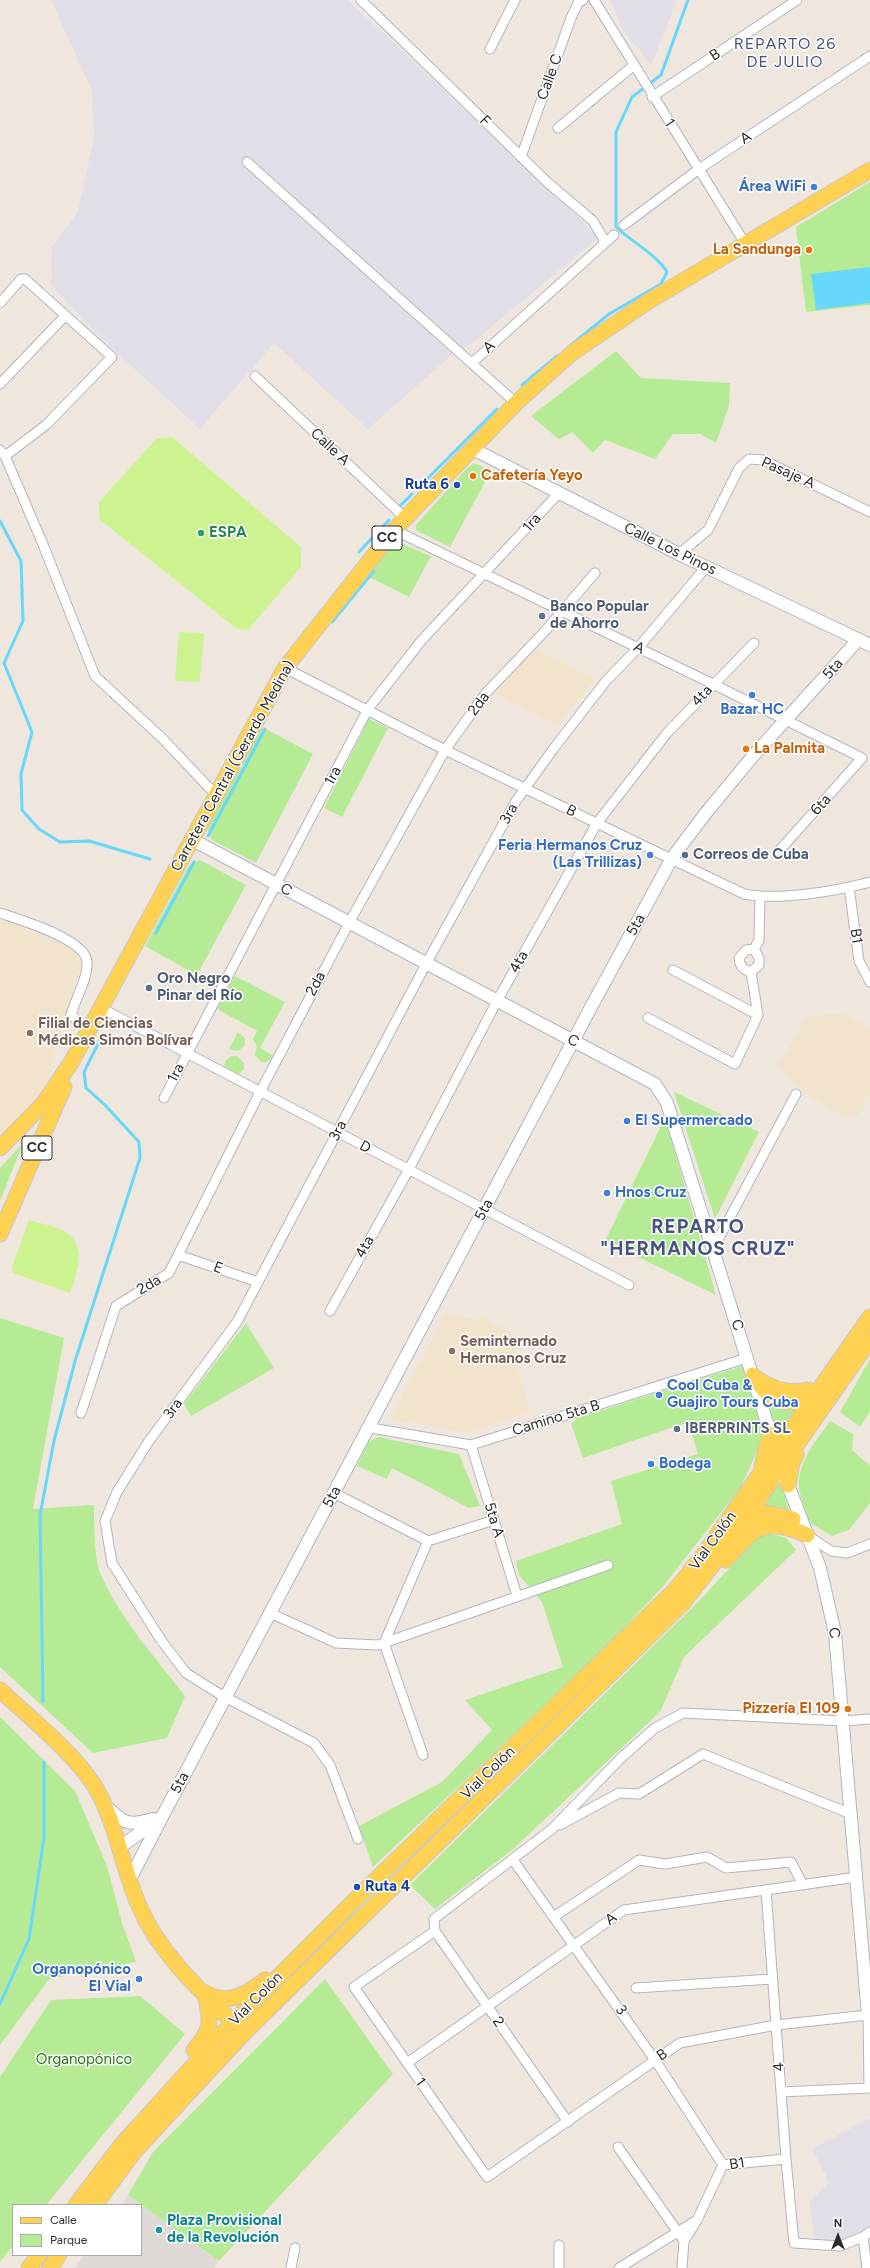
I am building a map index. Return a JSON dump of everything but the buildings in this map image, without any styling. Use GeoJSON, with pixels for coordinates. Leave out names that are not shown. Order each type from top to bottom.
{"type":"FeatureCollection","features":[{"type":"Feature","properties":{"kind":"main road","name":"Carretera Central (Gerardo Medina)"},"geometry":{"type":"LineString","coordinates":[[72,1061],[215,794],[285,668],[394,530],[516,403],[572,353],[649,301],[746,245],[870,170]]}},
{"type":"Feature","properties":{"kind":"main road","name":"CC"},"geometry":{"type":"LineString","coordinates":[[0,1148],[44,1103],[72,1061]]}},
{"type":"Feature","properties":{"kind":"main road","name":"CC"},"geometry":{"type":"LineString","coordinates":[[0,1234],[67,1079],[72,1061]]}},
{"type":"Feature","properties":{"kind":"main road","name":"Vial Colón"},"geometry":{"type":"LineString","coordinates":[[77,2204],[123,2143],[156,2104],[233,2022],[326,1929],[675,1590],[726,1523],[870,1317]]}},
{"type":"Feature","properties":{"kind":"main road","name":"Vial Colón"},"geometry":{"type":"LineString","coordinates":[[96,2204],[134,2152],[244,2033],[682,1604],[745,1519],[870,1340]]}},
{"type":"Feature","properties":{"kind":"main road"},"geometry":{"type":"LineString","coordinates":[[753,1375],[770,1386],[794,1393],[810,1390],[823,1383]]}},
{"type":"Feature","properties":{"kind":"main road"},"geometry":{"type":"LineString","coordinates":[[753,1375],[766,1395],[779,1402],[798,1402],[829,1398]]}},
{"type":"Feature","properties":{"kind":"main road"},"geometry":{"type":"LineString","coordinates":[[788,1484],[792,1463],[810,1426]]}},
{"type":"Feature","properties":{"kind":"main road"},"geometry":{"type":"LineString","coordinates":[[758,1478],[770,1434]]}},
{"type":"Feature","properties":{"kind":"main road"},"geometry":{"type":"LineString","coordinates":[[726,1523],[767,1513],[804,1529]]}},
{"type":"Feature","properties":{"kind":"main road"},"geometry":{"type":"LineString","coordinates":[[682,1604],[703,1585],[750,1534],[764,1527],[775,1524],[804,1529]]}},
{"type":"Feature","properties":{"kind":"main road"},"geometry":{"type":"LineString","coordinates":[[0,1690],[77,1764],[97,1791],[120,1847],[140,1908],[166,1952],[244,2033]]}},
{"type":"Feature","properties":{"kind":"main road"},"geometry":{"type":"LineString","coordinates":[[204,1993],[223,1998],[242,1996],[281,1968],[326,1929]]}},
{"type":"Feature","properties":{"kind":"main road"},"geometry":{"type":"LineString","coordinates":[[156,2104],[186,2060],[206,2038],[209,2013],[204,1993]]}},
{"type":"Feature","properties":{"kind":"main road"},"geometry":{"type":"LineString","coordinates":[[29,2268],[38,2256]]}},
{"type":"Feature","properties":{"kind":"main road"},"geometry":{"type":"LineString","coordinates":[[50,2268],[58,2256]]}},
{"type":"Feature","properties":{"kind":"street","name":"F"},"geometry":{"type":"LineString","coordinates":[[361,0],[547,182],[593,221],[603,238],[604,244]]}},
{"type":"Feature","properties":{"kind":"street"},"geometry":{"type":"LineString","coordinates":[[490,48],[515,0]]}},
{"type":"Feature","properties":{"kind":"street","name":"Calle C"},"geometry":{"type":"LineString","coordinates":[[522,157],[571,18],[578,3],[583,0]]}},
{"type":"Feature","properties":{"kind":"street","name":"1"},"geometry":{"type":"LineString","coordinates":[[594,0],[633,66],[746,245]]}},
{"type":"Feature","properties":{"kind":"street","name":"B"},"geometry":{"type":"LineString","coordinates":[[651,94],[797,0]]}},
{"type":"Feature","properties":{"kind":"street","name":"A"},"geometry":{"type":"LineString","coordinates":[[624,225],[699,169],[870,56]]}},
{"type":"Feature","properties":{"kind":"street"},"geometry":{"type":"LineString","coordinates":[[558,128],[633,66]]}},
{"type":"Feature","properties":{"kind":"street"},"geometry":{"type":"LineString","coordinates":[[247,162],[516,403]]}},
{"type":"Feature","properties":{"kind":"street","name":"A"},"geometry":{"type":"LineString","coordinates":[[472,363],[614,235]]}},
{"type":"Feature","properties":{"kind":"street"},"geometry":{"type":"LineString","coordinates":[[0,303],[21,279],[25,279],[112,357],[46,425],[2,453],[42,542],[95,676],[162,738],[215,794]]}},
{"type":"Feature","properties":{"kind":"street"},"geometry":{"type":"LineString","coordinates":[[0,384],[65,316]]}},
{"type":"Feature","properties":{"kind":"street","name":"Calle A"},"geometry":{"type":"LineString","coordinates":[[255,376],[405,518]]}},
{"type":"Feature","properties":{"kind":"street","name":"Calle Los Pinos"},"geometry":{"type":"LineString","coordinates":[[472,449],[679,554],[870,645]]}},
{"type":"Feature","properties":{"kind":"street","name":"Pasaje A"},"geometry":{"type":"LineString","coordinates":[[679,554],[708,530],[739,468],[749,459],[763,460],[870,512]]}},
{"type":"Feature","properties":{"kind":"street","name":"1ra"},"geometry":{"type":"LineString","coordinates":[[164,1098],[368,709],[421,641],[559,493]]}},
{"type":"Feature","properties":{"kind":"street","name":"A"},"geometry":{"type":"LineString","coordinates":[[394,530],[713,684],[862,758]]}},
{"type":"Feature","properties":{"kind":"street","name":"3ra"},"geometry":{"type":"LineString","coordinates":[[358,1839],[330,1765],[314,1742],[226,1697],[186,1673],[161,1640],[112,1563],[105,1521],[117,1492],[150,1440],[237,1322],[426,964],[524,789],[606,681],[638,648],[706,567]]}},
{"type":"Feature","properties":{"kind":"street","name":"2da"},"geometry":{"type":"LineString","coordinates":[[80,1413],[116,1306],[169,1273],[260,1092],[349,923],[445,750],[486,693],[563,611],[595,573]]}},
{"type":"Feature","properties":{"kind":"street","name":"5ta"},"geometry":{"type":"LineString","coordinates":[[130,1879],[672,858],[705,814],[753,756],[787,721],[858,640]]}},
{"type":"Feature","properties":{"kind":"street","name":"4ta"},"geometry":{"type":"LineString","coordinates":[[330,1311],[408,1169],[497,1001],[597,823],[667,733],[713,684],[754,644]]}},
{"type":"Feature","properties":{"kind":"street","name":"B"},"geometry":{"type":"LineString","coordinates":[[285,668],[524,789],[672,858],[744,894],[760,897],[849,887],[870,882]]}},
{"type":"Feature","properties":{"kind":"street","name":"6ta"},"geometry":{"type":"LineString","coordinates":[[779,851],[862,758]]}},
{"type":"Feature","properties":{"kind":"street","name":"C"},"geometry":{"type":"LineString","coordinates":[[191,839],[655,1084],[666,1103],[753,1375],[770,1434],[804,1529],[820,1568],[835,1633],[844,1720],[869,2014],[870,2088]]}},
{"type":"Feature","properties":{"kind":"street","name":"B1"},"geometry":{"type":"LineString","coordinates":[[849,887],[859,961],[870,982]]}},
{"type":"Feature","properties":{"kind":"street"},"geometry":{"type":"LineString","coordinates":[[754,949],[759,940],[760,897]]}},
{"type":"Feature","properties":{"kind":"street"},"geometry":{"type":"LineString","coordinates":[[0,913],[74,943],[85,952],[88,963],[71,1015],[89,1030]]}},
{"type":"Feature","properties":{"kind":"street"},"geometry":{"type":"LineString","coordinates":[[751,972],[744,970],[740,965],[739,958],[746,950],[754,949]]}},
{"type":"Feature","properties":{"kind":"street"},"geometry":{"type":"LineString","coordinates":[[751,972],[759,965],[759,958],[754,949]]}},
{"type":"Feature","properties":{"kind":"street"},"geometry":{"type":"LineString","coordinates":[[673,970],[758,1015]]}},
{"type":"Feature","properties":{"kind":"street"},"geometry":{"type":"LineString","coordinates":[[648,1018],[735,1064],[758,1015],[751,972]]}},
{"type":"Feature","properties":{"kind":"street","name":"D"},"geometry":{"type":"LineString","coordinates":[[100,1008],[629,1284]]}},
{"type":"Feature","properties":{"kind":"street"},"geometry":{"type":"LineString","coordinates":[[712,1249],[796,1094]]}},
{"type":"Feature","properties":{"kind":"street","name":"E"},"geometry":{"type":"LineString","coordinates":[[178,1255],[258,1282]]}},
{"type":"Feature","properties":{"kind":"street","name":"Camino 5ta B"},"geometry":{"type":"LineString","coordinates":[[365,1435],[371,1428],[471,1445],[747,1358]]}},
{"type":"Feature","properties":{"kind":"street","name":"5ta A"},"geometry":{"type":"LineString","coordinates":[[471,1445],[517,1596]]}},
{"type":"Feature","properties":{"kind":"street"},"geometry":{"type":"LineString","coordinates":[[334,1493],[428,1541],[494,1520]]}},
{"type":"Feature","properties":{"kind":"street"},"geometry":{"type":"LineString","coordinates":[[804,1529],[831,1551],[847,1553],[870,1544]]}},
{"type":"Feature","properties":{"kind":"street"},"geometry":{"type":"LineString","coordinates":[[423,1755],[384,1643],[428,1541]]}},
{"type":"Feature","properties":{"kind":"street"},"geometry":{"type":"LineString","coordinates":[[270,1613],[336,1643],[378,1645],[608,1565]]}},
{"type":"Feature","properties":{"kind":"street"},"geometry":{"type":"LineString","coordinates":[[435,1931],[434,1919],[552,1829],[622,1757],[655,1728],[683,1713],[844,1720],[870,1719]]}},
{"type":"Feature","properties":{"kind":"street"},"geometry":{"type":"LineString","coordinates":[[552,1829],[619,1793],[639,1794],[703,1754],[851,1814]]}},
{"type":"Feature","properties":{"kind":"street"},"geometry":{"type":"LineString","coordinates":[[103,1803],[119,1820],[136,1825],[162,1817]]}},
{"type":"Feature","properties":{"kind":"street","name":"5ta"},"geometry":{"type":"LineString","coordinates":[[120,1847],[162,1817]]}},
{"type":"Feature","properties":{"kind":"street"},"geometry":{"type":"LineString","coordinates":[[554,1916],[639,1860],[665,1864],[707,1857],[726,1868],[791,1862],[803,1885]]}},
{"type":"Feature","properties":{"kind":"street","name":"3"},"geometry":{"type":"LineString","coordinates":[[513,1860],[575,1945],[655,2060],[723,2165]]}},
{"type":"Feature","properties":{"kind":"street","name":"A"},"geometry":{"type":"LineString","coordinates":[[406,2063],[488,2007],[624,1910],[857,1877]]}},
{"type":"Feature","properties":{"kind":"street","name":"4"},"geometry":{"type":"LineString","coordinates":[[766,1890],[786,2159],[794,2243],[840,2246],[866,2234]]}},
{"type":"Feature","properties":{"kind":"street","name":"1"},"geometry":{"type":"LineString","coordinates":[[435,1931],[354,1987],[487,2177]]}},
{"type":"Feature","properties":{"kind":"street","name":"2"},"geometry":{"type":"LineString","coordinates":[[435,1931],[568,2122]]}},
{"type":"Feature","properties":{"kind":"street"},"geometry":{"type":"LineString","coordinates":[[636,1988],[772,1979]]}},
{"type":"Feature","properties":{"kind":"street","name":"B"},"geometry":{"type":"LineString","coordinates":[[487,2177],[680,2043],[776,2025],[869,2014]]}},
{"type":"Feature","properties":{"kind":"street"},"geometry":{"type":"LineString","coordinates":[[781,2092],[870,2088]]}},
{"type":"Feature","properties":{"kind":"street"},"geometry":{"type":"LineString","coordinates":[[618,2147],[684,2241],[682,2268]]}},
{"type":"Feature","properties":{"kind":"street","name":"B1"},"geometry":{"type":"LineString","coordinates":[[684,2241],[698,2220],[723,2165],[786,2159]]}},
{"type":"Feature","properties":{"kind":"street"},"geometry":{"type":"LineString","coordinates":[[619,2268],[698,2220]]}},
{"type":"Feature","properties":{"kind":"street"},"geometry":{"type":"LineString","coordinates":[[866,2234],[867,2268]]}},
{"type":"Feature","properties":{"kind":"street"},"geometry":{"type":"LineString","coordinates":[[559,2245],[559,2268]]}},
{"type":"Feature","properties":{"kind":"street"},"geometry":{"type":"LineString","coordinates":[[291,2268],[295,2248]]}},
{"type":"Feature","properties":{"kind":"shaded area"},"geometry":{"type":"Polygon","coordinates":[[[51,0],[348,0],[599,237],[472,343],[453,354],[368,429],[274,343],[200,429],[99,336],[51,285],[52,247],[78,212],[94,137],[92,91],[51,0]]]}},
{"type":"Feature","properties":{"kind":"shaded area"},"geometry":{"type":"Polygon","coordinates":[[[611,0],[677,0],[651,65],[622,29],[611,0]]]}},
{"type":"Feature","properties":{"kind":"shaded area"},"geometry":{"type":"Polygon","coordinates":[[[534,648],[596,679],[556,725],[494,694],[534,648]]]}},
{"type":"Feature","properties":{"kind":"shaded area","name":"Filial de Ciencias Médicas Simón Bolívar"},"geometry":{"type":"Polygon","coordinates":[[[0,919],[63,943],[74,951],[81,966],[41,1099],[0,1136],[0,919]]]}},
{"type":"Feature","properties":{"kind":"shaded area"},"geometry":{"type":"Polygon","coordinates":[[[841,1013],[870,1028],[870,1094],[857,1117],[842,1116],[800,1090],[778,1065],[807,1017],[841,1013]]]}},
{"type":"Feature","properties":{"kind":"shaded area"},"geometry":{"type":"Polygon","coordinates":[[[446,1313],[475,1320],[484,1318],[513,1334],[520,1377],[530,1412],[469,1433],[390,1419],[446,1313]]]}},
{"type":"Feature","properties":{"kind":"shaded area"},"geometry":{"type":"Polygon","coordinates":[[[870,2118],[870,2236],[855,2246],[815,2240],[809,2203],[829,2182],[812,2149],[870,2118]]]}},
{"type":"Feature","properties":{"kind":"shaded area","name":"Plaza Provisional de la Revolución"},"geometry":{"type":"Polygon","coordinates":[[[128,2195],[140,2204],[122,2204],[128,2195]]]}},
{"type":"Feature","properties":{"kind":"shaded area","name":"Plaza Provisional de la Revolución"},"geometry":{"type":"Polygon","coordinates":[[[142,2205],[219,2261],[214,2268],[75,2268],[83,2256],[142,2256],[142,2205]]]}},
{"type":"Feature","properties":{"kind":"green space"},"geometry":{"type":"Polygon","coordinates":[[[870,182],[870,305],[806,312],[796,227],[870,182]]]}},
{"type":"Feature","properties":{"kind":"green space"},"geometry":{"type":"Polygon","coordinates":[[[616,351],[641,378],[730,383],[729,406],[716,443],[700,434],[673,434],[655,459],[605,440],[593,453],[572,432],[559,439],[531,416],[616,351]]]}},
{"type":"Feature","properties":{"kind":"green space","name":"ESPA"},"geometry":{"type":"Polygon","coordinates":[[[172,437],[301,547],[301,567],[248,630],[237,629],[99,519],[99,502],[156,439],[172,437]]]}},
{"type":"Feature","properties":{"kind":"green space"},"geometry":{"type":"Polygon","coordinates":[[[474,463],[491,471],[450,547],[416,530],[416,525],[466,469],[474,463]]]}},
{"type":"Feature","properties":{"kind":"green space"},"geometry":{"type":"Polygon","coordinates":[[[395,541],[431,556],[409,597],[365,575],[395,541]]]}},
{"type":"Feature","properties":{"kind":"green space"},"geometry":{"type":"Polygon","coordinates":[[[179,632],[204,633],[200,682],[175,681],[179,632]]]}},
{"type":"Feature","properties":{"kind":"green space"},"geometry":{"type":"Polygon","coordinates":[[[369,719],[388,728],[342,817],[324,808],[369,719]]]}},
{"type":"Feature","properties":{"kind":"green space"},"geometry":{"type":"Polygon","coordinates":[[[260,726],[313,754],[256,863],[212,840],[207,829],[260,726]]]}},
{"type":"Feature","properties":{"kind":"green space"},"geometry":{"type":"Polygon","coordinates":[[[200,860],[246,885],[197,975],[145,946],[189,865],[200,860]]]}},
{"type":"Feature","properties":{"kind":"green space"},"geometry":{"type":"Polygon","coordinates":[[[235,976],[285,1002],[260,1048],[274,1056],[267,1062],[261,1062],[255,1055],[257,1046],[253,1039],[257,1031],[217,1009],[235,976]]]}},
{"type":"Feature","properties":{"kind":"green space"},"geometry":{"type":"Polygon","coordinates":[[[238,1032],[245,1038],[245,1045],[238,1051],[229,1049],[238,1032]]]}},
{"type":"Feature","properties":{"kind":"green space"},"geometry":{"type":"Polygon","coordinates":[[[231,1056],[237,1056],[244,1063],[244,1069],[239,1074],[224,1066],[226,1060],[231,1056]]]}},
{"type":"Feature","properties":{"kind":"green space"},"geometry":{"type":"Polygon","coordinates":[[[674,1092],[759,1132],[715,1219],[674,1092]]]}},
{"type":"Feature","properties":{"kind":"green space"},"geometry":{"type":"Polygon","coordinates":[[[665,1118],[716,1295],[605,1241],[665,1118]]]}},
{"type":"Feature","properties":{"kind":"green space"},"geometry":{"type":"Polygon","coordinates":[[[23,1143],[0,1201],[0,1168],[23,1143]]]}},
{"type":"Feature","properties":{"kind":"green space"},"geometry":{"type":"Polygon","coordinates":[[[29,1220],[62,1230],[70,1235],[75,1242],[79,1258],[76,1276],[70,1293],[13,1273],[12,1267],[29,1220]]]}},
{"type":"Feature","properties":{"kind":"green space"},"geometry":{"type":"Polygon","coordinates":[[[0,1318],[64,1338],[33,1509],[94,1505],[94,1531],[97,1560],[101,1575],[109,1592],[118,1608],[185,1696],[167,1738],[93,1753],[0,1667],[0,1318]]]}},
{"type":"Feature","properties":{"kind":"green space"},"geometry":{"type":"Polygon","coordinates":[[[246,1323],[274,1368],[191,1416],[184,1404],[246,1323]]]}},
{"type":"Feature","properties":{"kind":"green space"},"geometry":{"type":"Polygon","coordinates":[[[870,1359],[870,1412],[860,1427],[840,1412],[870,1359]]]}},
{"type":"Feature","properties":{"kind":"green space"},"geometry":{"type":"Polygon","coordinates":[[[743,1366],[761,1427],[761,1442],[741,1487],[660,1590],[591,1662],[373,1867],[359,1826],[442,1782],[492,1730],[465,1700],[563,1667],[542,1602],[519,1575],[516,1561],[622,1524],[611,1481],[698,1454],[688,1422],[583,1458],[571,1424],[577,1418],[743,1366]]]}},
{"type":"Feature","properties":{"kind":"green space"},"geometry":{"type":"Polygon","coordinates":[[[764,1401],[796,1408],[776,1437],[764,1401]]]}},
{"type":"Feature","properties":{"kind":"green space"},"geometry":{"type":"Polygon","coordinates":[[[830,1421],[853,1434],[852,1450],[870,1466],[870,1503],[849,1530],[832,1536],[810,1523],[799,1487],[801,1469],[805,1460],[830,1421]]]}},
{"type":"Feature","properties":{"kind":"green space"},"geometry":{"type":"Polygon","coordinates":[[[378,1437],[459,1454],[480,1506],[469,1508],[392,1468],[387,1479],[357,1466],[368,1442],[378,1437]]]}},
{"type":"Feature","properties":{"kind":"green space"},"geometry":{"type":"Polygon","coordinates":[[[779,1479],[789,1510],[762,1508],[779,1479]]]}},
{"type":"Feature","properties":{"kind":"green space"},"geometry":{"type":"Polygon","coordinates":[[[769,1533],[786,1538],[796,1550],[684,1657],[660,1712],[512,1850],[435,1909],[410,1885],[700,1600],[756,1539],[769,1533]]]}},
{"type":"Feature","properties":{"kind":"green space"},"geometry":{"type":"Polygon","coordinates":[[[0,1717],[75,1791],[107,1866],[122,1923],[136,1962],[49,1979],[0,2045],[0,1717]]]}},
{"type":"Feature","properties":{"kind":"green space"},"geometry":{"type":"Polygon","coordinates":[[[325,1979],[393,2074],[219,2261],[128,2195],[153,2152],[325,1979]]]}},
{"type":"Feature","properties":{"kind":"green space","name":"Organopónico"},"geometry":{"type":"Polygon","coordinates":[[[140,1996],[185,2034],[47,2204],[12,2204],[12,2247],[0,2262],[0,2077],[51,2000],[140,1996]]]}},
{"type":"Feature","properties":{"kind":"water"},"geometry":{"type":"Polygon","coordinates":[[[870,267],[870,303],[816,310],[811,274],[870,267]]]}},
{"type":"Feature","properties":{"kind":"waterway"},"geometry":{"type":"LineString","coordinates":[[571,345],[609,314],[661,284],[667,272],[657,259],[616,227],[616,132],[632,97],[661,75],[688,0]]}},
{"type":"Feature","properties":{"kind":"waterway"},"geometry":{"type":"LineString","coordinates":[[522,385],[557,356]]}},
{"type":"Feature","properties":{"kind":"waterway"},"geometry":{"type":"LineString","coordinates":[[428,478],[497,409]]}},
{"type":"Feature","properties":{"kind":"waterway"},"geometry":{"type":"LineString","coordinates":[[400,506],[412,494]]}},
{"type":"Feature","properties":{"kind":"waterway"},"geometry":{"type":"LineString","coordinates":[[359,552],[389,520]]}},
{"type":"Feature","properties":{"kind":"waterway"},"geometry":{"type":"LineString","coordinates":[[0,521],[21,561],[23,621],[4,663],[32,732],[21,774],[22,810],[39,829],[60,842],[89,841],[150,859]]}},
{"type":"Feature","properties":{"kind":"waterway"},"geometry":{"type":"LineString","coordinates":[[332,622],[374,571]]}},
{"type":"Feature","properties":{"kind":"waterway"},"geometry":{"type":"LineString","coordinates":[[208,836],[265,729]]}},
{"type":"Feature","properties":{"kind":"waterway"},"geometry":{"type":"LineString","coordinates":[[156,933],[194,862]]}},
{"type":"Feature","properties":{"kind":"waterway"},"geometry":{"type":"LineString","coordinates":[[43,1702],[40,1515],[54,1441],[75,1361],[140,1158],[139,1142],[105,1105],[86,1088],[84,1072],[103,1034]]}},
{"type":"Feature","properties":{"kind":"waterway"},"geometry":{"type":"LineString","coordinates":[[0,2004],[29,1939],[44,1838],[44,1762]]}},
{"type":"Feature","properties":{"kind":"place","name":"Área WiFi"},"geometry":{"type":"Point","coordinates":[814,187]}},
{"type":"Feature","properties":{"kind":"place","name":"La Sandunga"},"geometry":{"type":"Point","coordinates":[809,250]}},
{"type":"Feature","properties":{"kind":"place","name":"Cafetería Yeyo"},"geometry":{"type":"Point","coordinates":[473,476]}},
{"type":"Feature","properties":{"kind":"place","name":"Ruta 6"},"geometry":{"type":"Point","coordinates":[457,485]}},
{"type":"Feature","properties":{"kind":"place","name":"ESPA"},"geometry":{"type":"Point","coordinates":[201,533]}},
{"type":"Feature","properties":{"kind":"place","name":"Banco Popular de Ahorro"},"geometry":{"type":"Point","coordinates":[542,616]}},
{"type":"Feature","properties":{"kind":"place","name":"Bazar HC"},"geometry":{"type":"Point","coordinates":[752,695]}},
{"type":"Feature","properties":{"kind":"place","name":"La Palmita"},"geometry":{"type":"Point","coordinates":[746,749]}},
{"type":"Feature","properties":{"kind":"place","name":"Feria Hermanos Cruz (Las Trillizas)"},"geometry":{"type":"Point","coordinates":[650,855]}},
{"type":"Feature","properties":{"kind":"place","name":"Correos de Cuba"},"geometry":{"type":"Point","coordinates":[685,855]}},
{"type":"Feature","properties":{"kind":"place","name":"Oro Negro Pinar del Río"},"geometry":{"type":"Point","coordinates":[149,988]}},
{"type":"Feature","properties":{"kind":"place","name":"Filial de Ciencias Médicas Simón Bolívar"},"geometry":{"type":"Point","coordinates":[30,1033]}},
{"type":"Feature","properties":{"kind":"place","name":"El Supermercado"},"geometry":{"type":"Point","coordinates":[627,1121]}},
{"type":"Feature","properties":{"kind":"place","name":"Hnos Cruz"},"geometry":{"type":"Point","coordinates":[607,1193]}},
{"type":"Feature","properties":{"kind":"place","name":"Seminternado Hermanos Cruz"},"geometry":{"type":"Point","coordinates":[452,1351]}},
{"type":"Feature","properties":{"kind":"place","name":"Cool Cuba & Guajiro Tours Cuba"},"geometry":{"type":"Point","coordinates":[659,1395]}},
{"type":"Feature","properties":{"kind":"place","name":"IBERPRINTS SL"},"geometry":{"type":"Point","coordinates":[677,1429]}},
{"type":"Feature","properties":{"kind":"place","name":"Bodega"},"geometry":{"type":"Point","coordinates":[651,1464]}},
{"type":"Feature","properties":{"kind":"place","name":"Pizzería El 109"},"geometry":{"type":"Point","coordinates":[848,1709]}},
{"type":"Feature","properties":{"kind":"place","name":"Ruta 4"},"geometry":{"type":"Point","coordinates":[357,1887]}},
{"type":"Feature","properties":{"kind":"place","name":"Organopónico El Vial"},"geometry":{"type":"Point","coordinates":[139,1979]}},
{"type":"Feature","properties":{"kind":"place","name":"Plaza Provisional de la Revolución"},"geometry":{"type":"Point","coordinates":[159,2230]}},
{"type":"Feature","properties":{"kind":"district","name":"REPARTO 26 DE JULIO"},"geometry":{"type":"Point","coordinates":[785,53]}},
{"type":"Feature","properties":{"kind":"district","name":"REPARTO \"HERMANOS CRUZ\""},"geometry":{"type":"Point","coordinates":[698,1238]}}]}
